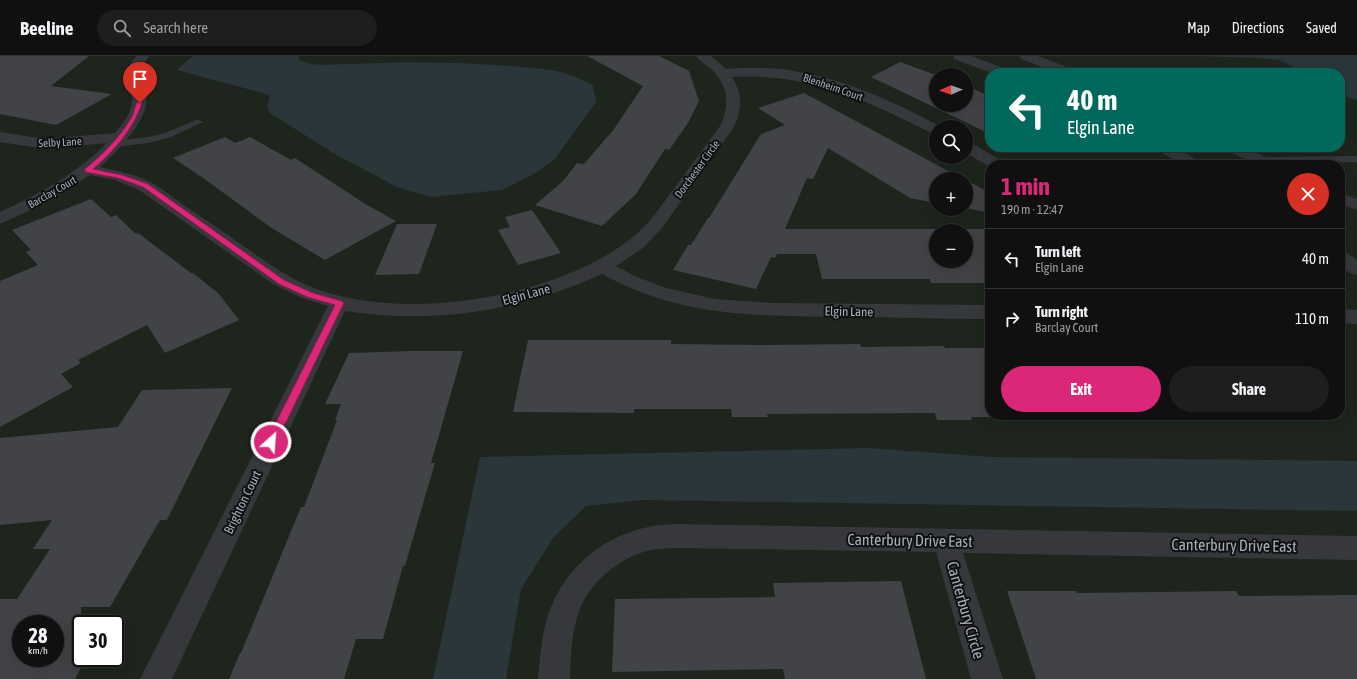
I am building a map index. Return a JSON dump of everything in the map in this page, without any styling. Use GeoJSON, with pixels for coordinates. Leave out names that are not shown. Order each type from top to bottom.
{"type":"FeatureCollection","features":[{"type":"Feature","properties":{"kind":"street","name":"Barclay Court"},"geometry":{"type":"LineString","coordinates":[[0,219],[56,191],[88,170],[107,154],[135,116],[140,103],[132,75],[137,62],[143,56]]}},
{"type":"Feature","properties":{"kind":"street","name":"Dorchester Circle"},"geometry":{"type":"LineString","coordinates":[[602,266],[636,244],[656,225],[727,127],[733,112],[734,98],[731,86],[723,73],[702,56]]}},
{"type":"Feature","properties":{"kind":"street"},"geometry":{"type":"LineString","coordinates":[[959,56],[991,68]]}},
{"type":"Feature","properties":{"kind":"street"},"geometry":{"type":"LineString","coordinates":[[1026,56],[1057,68]]}},
{"type":"Feature","properties":{"kind":"street","name":"Blenheim Court"},"geometry":{"type":"LineString","coordinates":[[723,73],[750,71],[777,72],[816,79],[891,108],[929,127]]}},
{"type":"Feature","properties":{"kind":"street","name":"Selby Lane"},"geometry":{"type":"LineString","coordinates":[[0,137],[45,144],[118,140]]}},
{"type":"Feature","properties":{"kind":"street"},"geometry":{"type":"LineString","coordinates":[[973,150],[990,160]]}},
{"type":"Feature","properties":{"kind":"street"},"geometry":{"type":"LineString","coordinates":[[1172,152],[1186,160]]}},
{"type":"Feature","properties":{"kind":"street"},"geometry":{"type":"LineString","coordinates":[[1243,152],[1260,160]]}},
{"type":"Feature","properties":{"kind":"street","name":"Elgin Lane"},"geometry":{"type":"LineString","coordinates":[[88,170],[119,176],[145,186],[282,282],[310,295],[340,303],[378,309],[413,310],[463,308],[506,301],[546,290],[602,266],[625,280],[644,288],[687,301],[710,306],[758,309],[985,312]]}},
{"type":"Feature","properties":{"kind":"street"},"geometry":{"type":"LineString","coordinates":[[1345,200],[1357,206]]}},
{"type":"Feature","properties":{"kind":"street"},"geometry":{"type":"LineString","coordinates":[[1345,261],[1357,269]]}},
{"type":"Feature","properties":{"kind":"street","name":"Brighton Court"},"geometry":{"type":"LineString","coordinates":[[156,679],[340,303]]}},
{"type":"Feature","properties":{"kind":"street"},"geometry":{"type":"LineString","coordinates":[[1345,316],[1357,317]]}},
{"type":"Feature","properties":{"kind":"street","name":"Canterbury Drive East"},"geometry":{"type":"LineString","coordinates":[[554,679],[559,631],[567,604],[581,580],[600,562],[622,548],[648,539],[674,536],[1357,548]]}},
{"type":"Feature","properties":{"kind":"street","name":"Canterbury Circle"},"geometry":{"type":"LineString","coordinates":[[946,541],[986,679]]}},
{"type":"Feature","properties":{"kind":"lane"},"geometry":{"type":"LineString","coordinates":[[118,140],[148,140],[168,135],[199,122]]}},
{"type":"Feature","properties":{"kind":"lane"},"geometry":{"type":"LineString","coordinates":[[1345,160],[1357,160]]}},
{"type":"Feature","properties":{"kind":"shaded area"},"geometry":{"type":"Polygon","coordinates":[[[0,56],[1357,56],[1357,679],[0,679],[0,56]]]}},
{"type":"Feature","properties":{"kind":"shaded area"},"geometry":{"type":"Polygon","coordinates":[[[193,56],[299,56],[298,58],[302,61],[322,65],[449,63],[525,67],[562,72],[593,85],[596,102],[554,160],[535,173],[502,190],[430,197],[397,187],[333,153],[270,113],[267,107],[270,95],[177,70],[193,56]]]}},
{"type":"Feature","properties":{"kind":"shaded area"},"geometry":{"type":"Polygon","coordinates":[[[1195,56],[1357,56],[1357,100],[1345,96],[1345,68],[1294,68],[1279,60],[1195,56]]]}},
{"type":"Feature","properties":{"kind":"shaded area"},"geometry":{"type":"Polygon","coordinates":[[[867,448],[991,457],[1357,461],[1357,511],[642,500],[586,506],[553,538],[521,589],[506,679],[433,679],[480,457],[867,448]]]}},
{"type":"Feature","properties":{"kind":"building"},"geometry":{"type":"Polygon","coordinates":[[[0,56],[89,56],[51,86],[112,94],[56,125],[0,114],[0,56]]]}},
{"type":"Feature","properties":{"kind":"building"},"geometry":{"type":"Polygon","coordinates":[[[587,56],[659,56],[689,71],[699,101],[688,123],[669,150],[665,149],[636,194],[602,226],[535,205],[563,181],[577,163],[584,164],[614,129],[643,86],[587,56]]]}},
{"type":"Feature","properties":{"kind":"building"},"geometry":{"type":"Polygon","coordinates":[[[900,62],[929,72],[929,105],[871,77],[900,62]]]}},
{"type":"Feature","properties":{"kind":"building"},"geometry":{"type":"Polygon","coordinates":[[[973,89],[985,94],[985,132],[973,126],[973,120],[961,120],[944,112],[973,112],[973,89]]]}},
{"type":"Feature","properties":{"kind":"building"},"geometry":{"type":"Polygon","coordinates":[[[804,93],[929,161],[929,164],[935,164],[950,172],[929,172],[929,202],[910,198],[828,148],[813,179],[807,178],[785,229],[929,229],[929,268],[973,268],[973,229],[985,229],[985,283],[931,283],[930,279],[822,279],[816,254],[777,254],[775,258],[771,257],[756,289],[673,270],[688,245],[691,245],[709,218],[761,134],[785,125],[758,108],[804,93]]]}},
{"type":"Feature","properties":{"kind":"building"},"geometry":{"type":"Polygon","coordinates":[[[225,137],[235,143],[250,137],[291,160],[295,158],[367,205],[396,221],[325,260],[270,227],[206,180],[173,158],[225,137]]]}},
{"type":"Feature","properties":{"kind":"building"},"geometry":{"type":"Polygon","coordinates":[[[973,184],[985,190],[985,212],[973,209],[973,184]]]}},
{"type":"Feature","properties":{"kind":"building"},"geometry":{"type":"Polygon","coordinates":[[[91,199],[111,217],[116,215],[136,234],[138,233],[219,294],[239,320],[165,353],[147,325],[78,360],[81,363],[61,374],[73,387],[0,427],[0,281],[38,265],[26,252],[31,250],[12,230],[91,199]]]}},
{"type":"Feature","properties":{"kind":"building"},"geometry":{"type":"Polygon","coordinates":[[[532,210],[561,253],[518,265],[498,230],[510,227],[505,217],[532,210]]]}},
{"type":"Feature","properties":{"kind":"building"},"geometry":{"type":"Polygon","coordinates":[[[397,224],[437,224],[419,274],[375,275],[397,224]]]}},
{"type":"Feature","properties":{"kind":"building"},"geometry":{"type":"Polygon","coordinates":[[[528,340],[671,340],[671,344],[860,344],[861,347],[944,346],[945,348],[985,348],[985,417],[971,417],[972,420],[937,420],[935,413],[767,414],[768,417],[732,417],[731,409],[634,409],[634,413],[513,412],[528,340]]]}},
{"type":"Feature","properties":{"kind":"building"},"geometry":{"type":"Polygon","coordinates":[[[463,351],[431,463],[435,463],[405,566],[403,566],[383,639],[356,639],[344,679],[229,679],[301,507],[304,507],[337,420],[335,420],[341,404],[325,404],[349,353],[463,351]]]}},
{"type":"Feature","properties":{"kind":"building"},"geometry":{"type":"Polygon","coordinates":[[[232,388],[167,520],[160,520],[110,607],[81,607],[81,615],[72,615],[72,667],[81,667],[75,679],[0,679],[0,599],[17,599],[50,549],[33,549],[52,520],[0,525],[0,438],[118,427],[142,390],[232,388]]]}},
{"type":"Feature","properties":{"kind":"building"},"geometry":{"type":"Polygon","coordinates":[[[901,581],[926,679],[785,679],[783,669],[612,672],[615,599],[775,597],[773,583],[901,581]]]}},
{"type":"Feature","properties":{"kind":"building"},"geometry":{"type":"Polygon","coordinates":[[[1007,591],[1076,591],[1077,593],[1236,591],[1239,596],[1357,595],[1357,679],[1036,679],[1007,591]]]}},
{"type":"Feature","properties":{"kind":"route"},"geometry":{"type":"LineString","coordinates":[[140,103],[135,116],[121,137],[107,154],[88,170],[119,176],[133,180],[145,186],[282,282],[310,295],[340,303],[271,442]]}}]}
